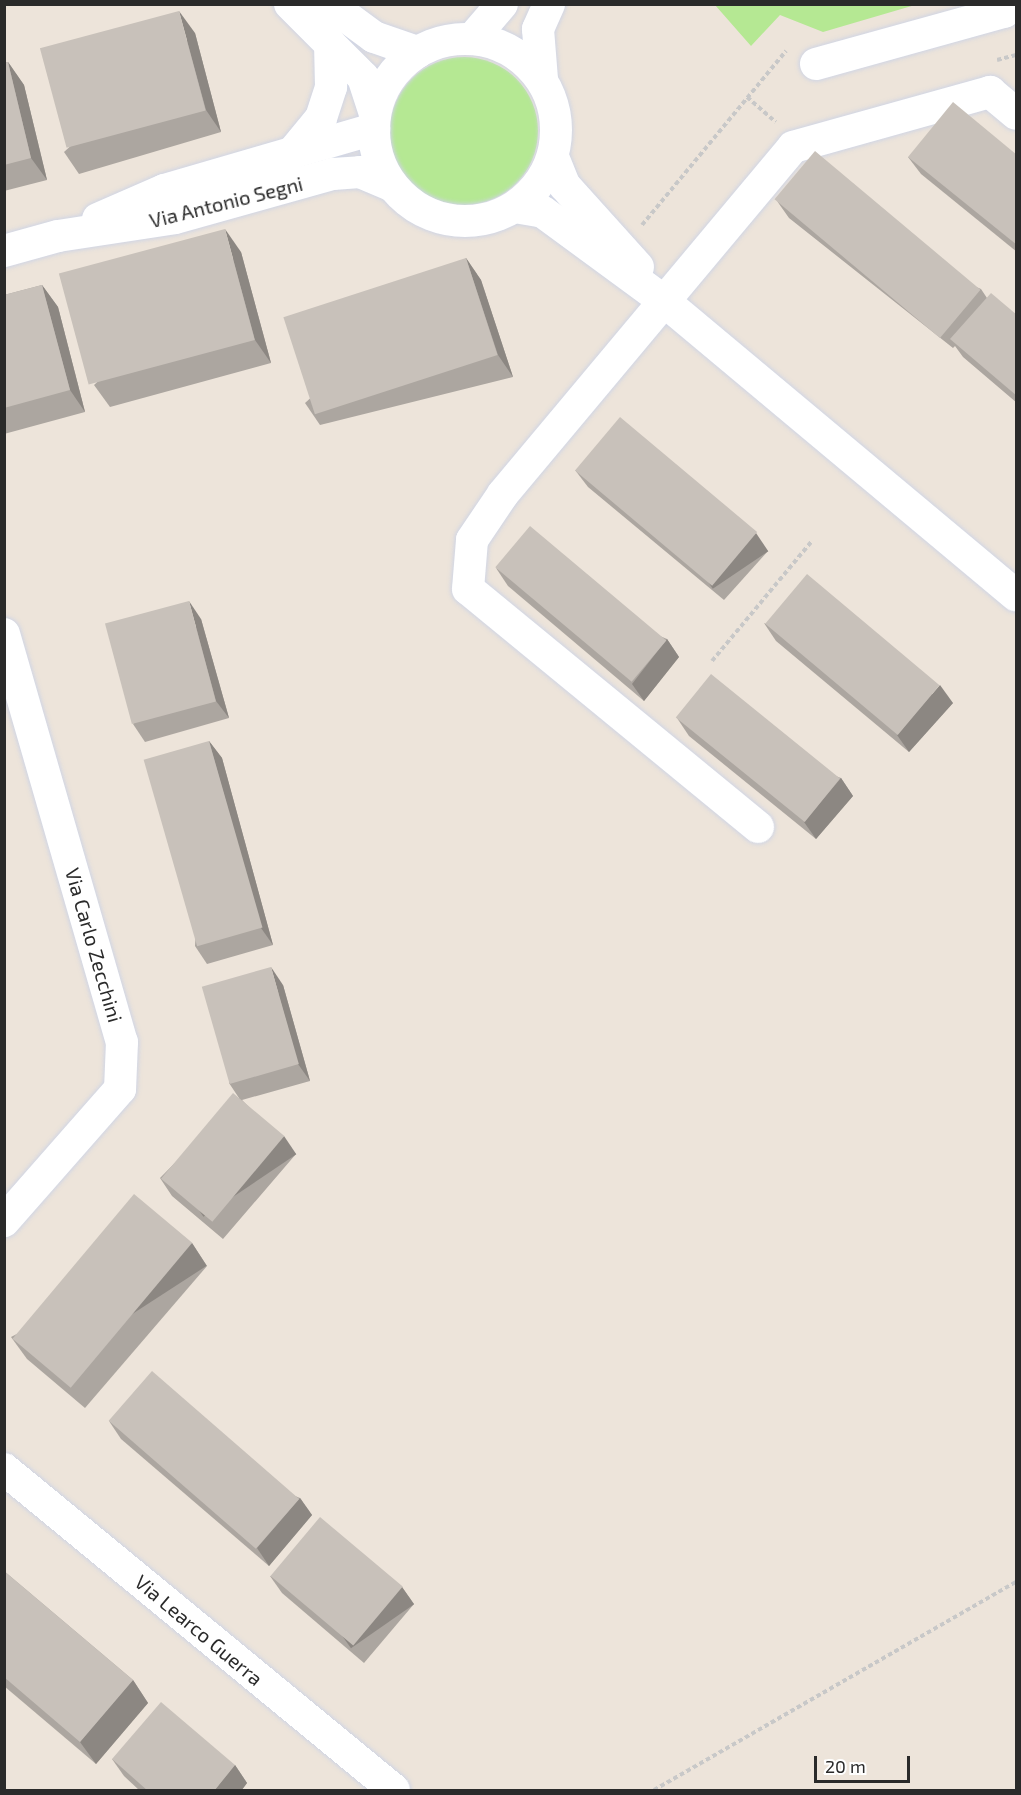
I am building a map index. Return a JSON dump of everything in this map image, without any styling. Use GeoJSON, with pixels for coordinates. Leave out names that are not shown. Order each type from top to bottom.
{"type":"FeatureCollection","features":[{"type":"Feature","properties":{"kind":"street"},"geometry":{"type":"LineString","coordinates":[[290,4],[363,77],[374,122],[378,159],[392,185],[411,204],[435,217],[462,222],[490,219],[515,207],[532,193],[553,157],[556,116],[542,79],[538,29],[549,4]]}},
{"type":"Feature","properties":{"kind":"street"},"geometry":{"type":"LineString","coordinates":[[328,4],[374,37],[417,52]]}},
{"type":"Feature","properties":{"kind":"street"},"geometry":{"type":"LineString","coordinates":[[472,39],[502,4]]}},
{"type":"Feature","properties":{"kind":"street"},"geometry":{"type":"LineString","coordinates":[[816,64],[1004,12],[1015,4]]}},
{"type":"Feature","properties":{"kind":"street"},"geometry":{"type":"LineString","coordinates":[[374,122],[388,83],[417,52],[438,42],[472,39],[506,48],[542,79]]}},
{"type":"Feature","properties":{"kind":"street","name":"Via Antonio Segni"},"geometry":{"type":"LineString","coordinates":[[293,152],[321,118],[332,87],[330,44]]}},
{"type":"Feature","properties":{"kind":"street"},"geometry":{"type":"LineString","coordinates":[[758,826],[468,589],[472,540],[503,494],[793,147],[990,92],[1017,114]]}},
{"type":"Feature","properties":{"kind":"street","name":"Via Antonio Segni"},"geometry":{"type":"LineString","coordinates":[[58,236],[164,190],[293,152],[374,122]]}},
{"type":"Feature","properties":{"kind":"street"},"geometry":{"type":"LineString","coordinates":[[553,157],[565,186],[623,248],[664,301]]}},
{"type":"Feature","properties":{"kind":"street","name":"Via Antonio Segni"},"geometry":{"type":"LineString","coordinates":[[4,251],[58,236],[175,218],[333,174],[360,172],[392,185]]}},
{"type":"Feature","properties":{"kind":"street"},"geometry":{"type":"LineString","coordinates":[[515,207],[543,212],[664,301],[1017,595]]}},
{"type":"Feature","properties":{"kind":"street","name":"Via Carlo Zecchini"},"geometry":{"type":"LineString","coordinates":[[4,634],[122,1042],[120,1089],[4,1221]]}},
{"type":"Feature","properties":{"kind":"street","name":"Via Learco Guerra"},"geometry":{"type":"LineString","coordinates":[[4,1469],[394,1791]]}},
{"type":"Feature","properties":{"kind":"path"},"geometry":{"type":"LineString","coordinates":[[623,248],[796,40],[816,64]]}},
{"type":"Feature","properties":{"kind":"path"},"geometry":{"type":"LineString","coordinates":[[712,662],[812,541]]}},
{"type":"Feature","properties":{"kind":"path"},"geometry":{"type":"LineString","coordinates":[[654,1791],[1017,1582]]}},
{"type":"Feature","properties":{"kind":"green space"},"geometry":{"type":"Polygon","coordinates":[[[715,5],[915,5],[823,32],[780,15],[751,46],[715,5]]]}},
{"type":"Feature","properties":{"kind":"green space"},"geometry":{"type":"Polygon","coordinates":[[[464,57],[492,62],[517,78],[533,103],[538,131],[533,159],[517,184],[492,200],[464,205],[436,200],[411,184],[395,159],[390,131],[395,103],[411,78],[436,62],[464,57]]]}},
{"type":"Feature","properties":{"kind":"building"},"geometry":{"type":"Polygon","coordinates":[[[179,11],[206,110],[67,148],[40,48],[179,11]]]}},
{"type":"Feature","properties":{"kind":"building"},"geometry":{"type":"Polygon","coordinates":[[[8,62],[31,158],[4,165],[4,63],[8,62]]]}},
{"type":"Feature","properties":{"kind":"building"},"geometry":{"type":"Polygon","coordinates":[[[953,102],[1017,155],[1017,245],[908,157],[953,102]]]}},
{"type":"Feature","properties":{"kind":"building"},"geometry":{"type":"Polygon","coordinates":[[[815,151],[980,290],[940,338],[775,199],[815,151]]]}},
{"type":"Feature","properties":{"kind":"building"},"geometry":{"type":"Polygon","coordinates":[[[225,229],[255,340],[89,385],[59,274],[225,229]]]}},
{"type":"Feature","properties":{"kind":"building"},"geometry":{"type":"Polygon","coordinates":[[[466,258],[498,355],[315,414],[283,317],[466,258]]]}},
{"type":"Feature","properties":{"kind":"building"},"geometry":{"type":"Polygon","coordinates":[[[42,285],[70,390],[4,408],[4,295],[42,285]]]}},
{"type":"Feature","properties":{"kind":"building"},"geometry":{"type":"Polygon","coordinates":[[[991,293],[1017,315],[1017,396],[950,339],[991,293]]]}},
{"type":"Feature","properties":{"kind":"building"},"geometry":{"type":"Polygon","coordinates":[[[620,417],[757,532],[712,586],[575,471],[620,417]]]}},
{"type":"Feature","properties":{"kind":"building"},"geometry":{"type":"Polygon","coordinates":[[[530,526],[666,640],[632,682],[495,567],[530,526]]]}},
{"type":"Feature","properties":{"kind":"building"},"geometry":{"type":"Polygon","coordinates":[[[807,574],[940,685],[898,735],[765,624],[807,574]]]}},
{"type":"Feature","properties":{"kind":"building"},"geometry":{"type":"Polygon","coordinates":[[[189,601],[216,701],[132,724],[105,624],[189,601]]]}},
{"type":"Feature","properties":{"kind":"building"},"geometry":{"type":"Polygon","coordinates":[[[711,674],[840,778],[805,822],[676,718],[711,674]]]}},
{"type":"Feature","properties":{"kind":"building"},"geometry":{"type":"Polygon","coordinates":[[[209,741],[262,927],[197,946],[144,760],[209,741]]]}},
{"type":"Feature","properties":{"kind":"building"},"geometry":{"type":"Polygon","coordinates":[[[271,967],[299,1064],[230,1084],[202,987],[271,967]]]}},
{"type":"Feature","properties":{"kind":"building"},"geometry":{"type":"Polygon","coordinates":[[[233,1093],[284,1136],[212,1222],[161,1179],[233,1093]]]}},
{"type":"Feature","properties":{"kind":"building"},"geometry":{"type":"Polygon","coordinates":[[[134,1194],[192,1243],[71,1388],[13,1339],[134,1194]]]}},
{"type":"Feature","properties":{"kind":"building"},"geometry":{"type":"Polygon","coordinates":[[[152,1371],[299,1499],[256,1549],[109,1421],[152,1371]]]}},
{"type":"Feature","properties":{"kind":"building"},"geometry":{"type":"Polygon","coordinates":[[[320,1517],[403,1586],[353,1645],[271,1576],[320,1517]]]}},
{"type":"Feature","properties":{"kind":"building"},"geometry":{"type":"Polygon","coordinates":[[[4,1571],[133,1680],[80,1742],[4,1677],[4,1571]]]}},
{"type":"Feature","properties":{"kind":"building"},"geometry":{"type":"Polygon","coordinates":[[[161,1702],[235,1765],[214,1791],[148,1791],[112,1759],[161,1702]]]}}]}
